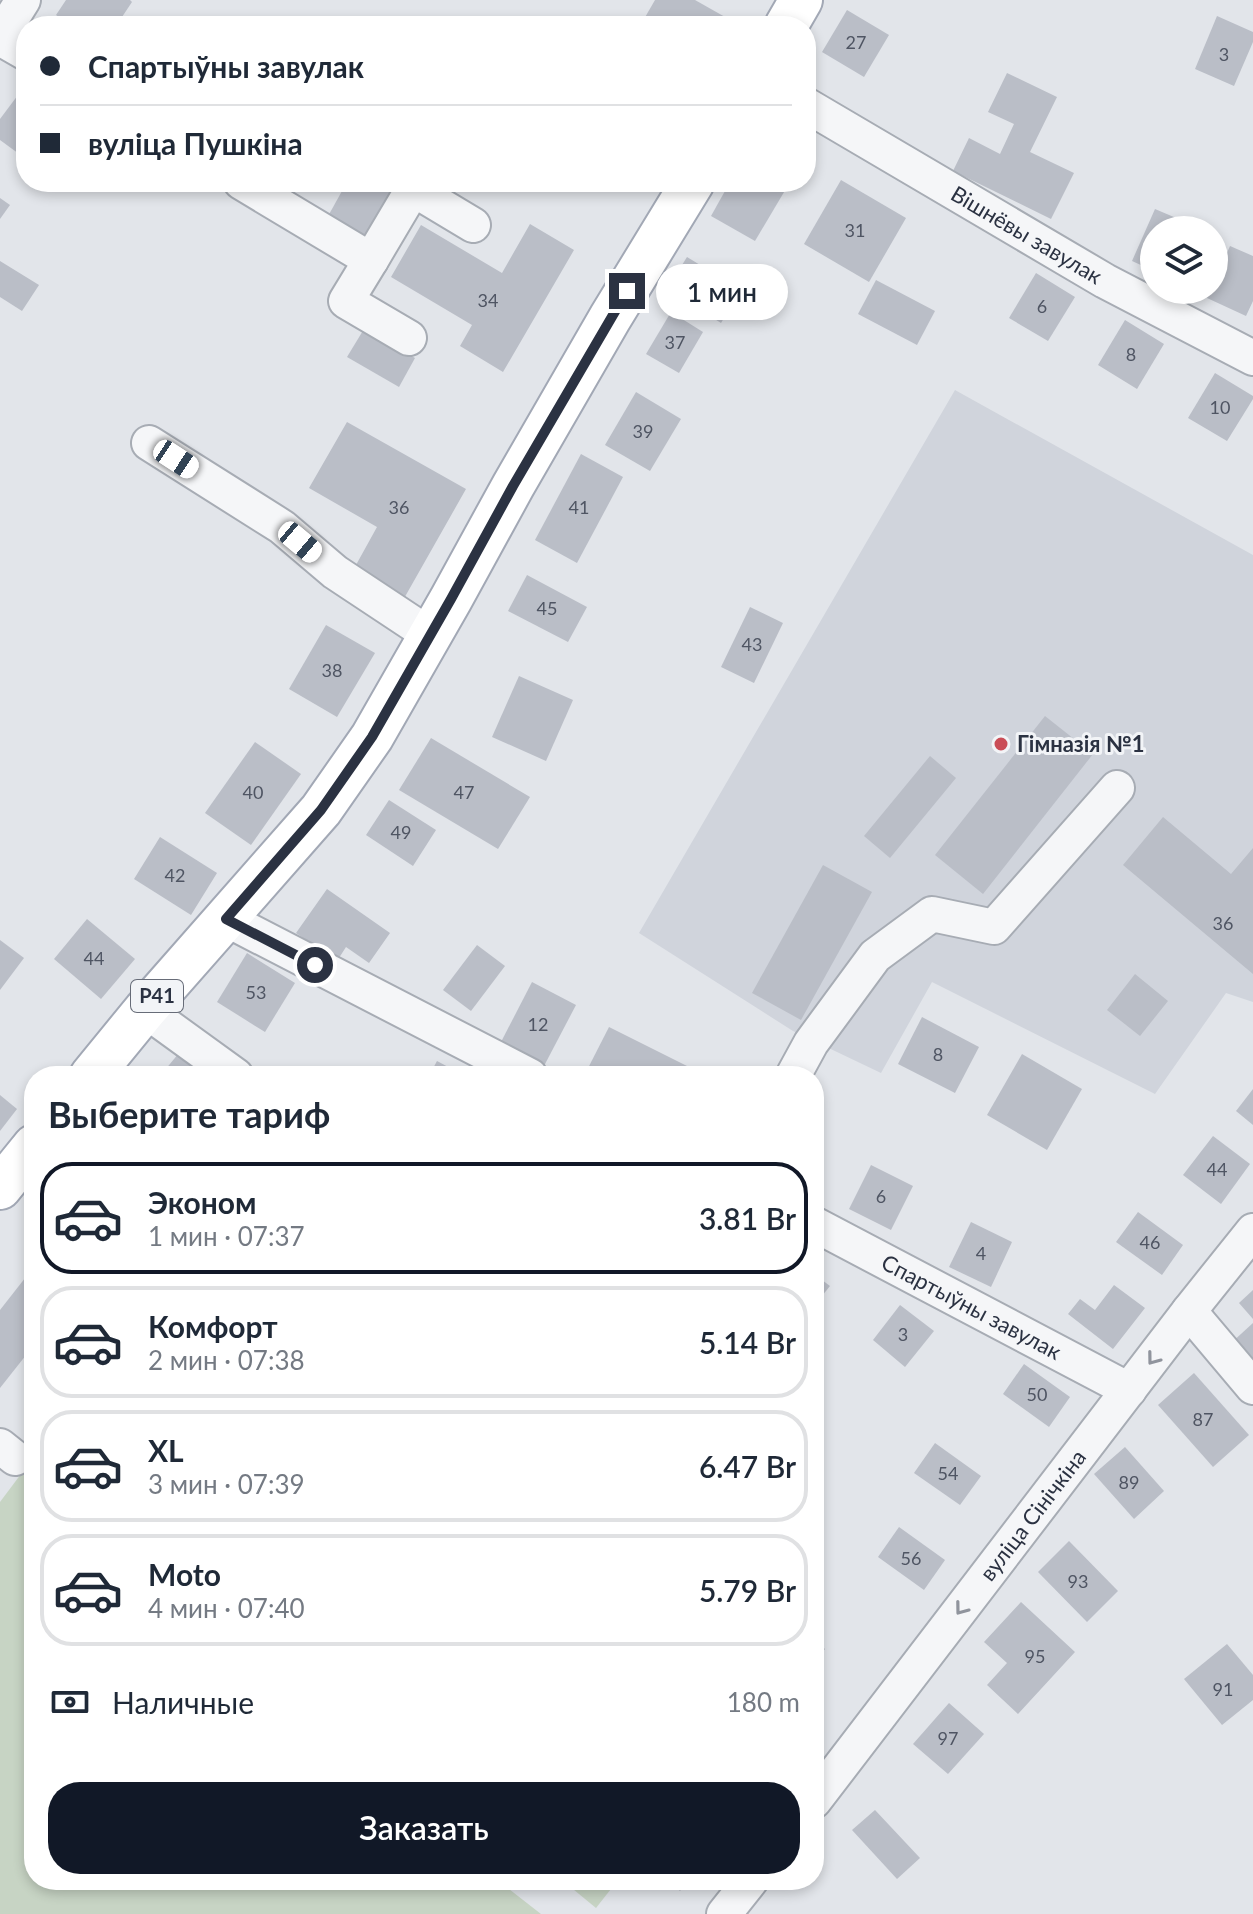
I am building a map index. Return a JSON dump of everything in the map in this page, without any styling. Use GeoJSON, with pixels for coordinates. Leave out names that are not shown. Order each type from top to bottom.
{"type":"FeatureCollection","features":[{"type":"Feature","properties":{"kind":"main road","name":"Р41"},"geometry":{"type":"LineString","coordinates":[[99,1066],[321,810],[372,737],[520,473],[687,192]]}},
{"type":"Feature","properties":{"kind":"main road"},"geometry":{"type":"LineString","coordinates":[[0,1188],[24,1158]]}},
{"type":"Feature","properties":{"kind":"street"},"geometry":{"type":"LineString","coordinates":[[0,38],[23,0]]}},
{"type":"Feature","properties":{"kind":"street","name":"Вішнёвы завулак"},"geometry":{"type":"LineString","coordinates":[[816,111],[1105,281],[1253,358]]}},
{"type":"Feature","properties":{"kind":"street"},"geometry":{"type":"LineString","coordinates":[[258,192],[371,260]]}},
{"type":"Feature","properties":{"kind":"street"},"geometry":{"type":"LineString","coordinates":[[409,338],[346,301],[411,192]]}},
{"type":"Feature","properties":{"kind":"street"},"geometry":{"type":"LineString","coordinates":[[418,192],[473,225]]}},
{"type":"Feature","properties":{"kind":"street"},"geometry":{"type":"LineString","coordinates":[[149,443],[282,527],[335,572],[430,635]]}},
{"type":"Feature","properties":{"kind":"street"},"geometry":{"type":"LineString","coordinates":[[798,1066],[811,1043],[875,956],[932,914],[994,927],[1117,788]]}},
{"type":"Feature","properties":{"kind":"street"},"geometry":{"type":"LineString","coordinates":[[226,919],[511,1066]]}},
{"type":"Feature","properties":{"kind":"street"},"geometry":{"type":"LineString","coordinates":[[145,1010],[222,1066]]}},
{"type":"Feature","properties":{"kind":"street","name":"Спартыўны завулак"},"geometry":{"type":"LineString","coordinates":[[824,1229],[1129,1390]]}},
{"type":"Feature","properties":{"kind":"street","name":"вуліца Сінічкіна"},"geometry":{"type":"LineString","coordinates":[[824,1788],[1253,1231]]}},
{"type":"Feature","properties":{"kind":"street"},"geometry":{"type":"LineString","coordinates":[[1189,1311],[1253,1387]]}},
{"type":"Feature","properties":{"kind":"street"},"geometry":{"type":"LineString","coordinates":[[724,1914],[743,1890]]}},
{"type":"Feature","properties":{"kind":"shaded area","name":"Гімназія №1"},"geometry":{"type":"Polygon","coordinates":[[[955,390],[1253,555],[1253,1002],[1226,993],[1155,1094],[932,982],[881,1073],[793,1031],[639,933],[955,390]]]}},
{"type":"Feature","properties":{"kind":"green space"},"geometry":{"type":"Polygon","coordinates":[[[24,1470],[24,1890],[510,1890],[541,1914],[0,1914],[0,1502],[24,1470]]]}},
{"type":"Feature","properties":{"kind":"green space"},"geometry":{"type":"Polygon","coordinates":[[[574,1890],[610,1890],[596,1908],[574,1890]]]}},
{"type":"Feature","properties":{"kind":"building"},"geometry":{"type":"Polygon","coordinates":[[[66,0],[132,2],[123,16],[56,15],[66,0]]]}},
{"type":"Feature","properties":{"kind":"building"},"geometry":{"type":"Polygon","coordinates":[[[655,0],[695,0],[723,16],[646,16],[655,0]]]}},
{"type":"Feature","properties":{"kind":"building"},"geometry":{"type":"Polygon","coordinates":[[[847,10],[889,35],[864,77],[822,52],[847,10]]]}},
{"type":"Feature","properties":{"kind":"building"},"geometry":{"type":"Polygon","coordinates":[[[1217,16],[1253,32],[1253,42],[1234,86],[1195,69],[1217,16]]]}},
{"type":"Feature","properties":{"kind":"building"},"geometry":{"type":"Polygon","coordinates":[[[1007,73],[1057,97],[1030,152],[1074,173],[1051,219],[953,171],[969,138],[1000,154],[1014,124],[988,112],[1007,73]]]}},
{"type":"Feature","properties":{"kind":"building"},"geometry":{"type":"Polygon","coordinates":[[[16,98],[16,152],[0,140],[0,119],[16,98]]]}},
{"type":"Feature","properties":{"kind":"building"},"geometry":{"type":"Polygon","coordinates":[[[841,180],[906,218],[869,282],[804,244],[841,180]]]}},
{"type":"Feature","properties":{"kind":"building"},"geometry":{"type":"Polygon","coordinates":[[[341,192],[390,192],[364,239],[327,218],[341,192]]]}},
{"type":"Feature","properties":{"kind":"building"},"geometry":{"type":"Polygon","coordinates":[[[724,192],[784,192],[755,241],[711,216],[724,192]]]}},
{"type":"Feature","properties":{"kind":"building"},"geometry":{"type":"Polygon","coordinates":[[[0,198],[10,205],[0,219],[0,198]]]}},
{"type":"Feature","properties":{"kind":"building"},"geometry":{"type":"Polygon","coordinates":[[[1155,209],[1171,216],[1152,216],[1155,209]]]}},
{"type":"Feature","properties":{"kind":"building"},"geometry":{"type":"Polygon","coordinates":[[[530,224],[574,250],[503,372],[460,346],[472,325],[391,277],[421,225],[502,273],[530,224]]]}},
{"type":"Feature","properties":{"kind":"building"},"geometry":{"type":"Polygon","coordinates":[[[1140,243],[1140,265],[1132,261],[1140,243]]]}},
{"type":"Feature","properties":{"kind":"building"},"geometry":{"type":"Polygon","coordinates":[[[1230,246],[1253,256],[1253,301],[1246,316],[1220,304],[1228,304],[1230,246]]]}},
{"type":"Feature","properties":{"kind":"building"},"geometry":{"type":"Polygon","coordinates":[[[687,257],[741,290],[721,323],[667,289],[687,257]]]}},
{"type":"Feature","properties":{"kind":"building"},"geometry":{"type":"Polygon","coordinates":[[[0,261],[39,285],[22,311],[0,297],[0,261]]]}},
{"type":"Feature","properties":{"kind":"building"},"geometry":{"type":"Polygon","coordinates":[[[1036,273],[1075,297],[1048,341],[1009,318],[1036,273]]]}},
{"type":"Feature","properties":{"kind":"building"},"geometry":{"type":"Polygon","coordinates":[[[876,280],[935,311],[917,345],[858,314],[876,280]]]}},
{"type":"Feature","properties":{"kind":"building"},"geometry":{"type":"Polygon","coordinates":[[[671,312],[703,332],[679,373],[646,354],[671,312]]]}},
{"type":"Feature","properties":{"kind":"building"},"geometry":{"type":"Polygon","coordinates":[[[1125,320],[1164,344],[1137,389],[1098,365],[1125,320]]]}},
{"type":"Feature","properties":{"kind":"building"},"geometry":{"type":"Polygon","coordinates":[[[364,329],[415,358],[399,387],[347,357],[364,329]]]}},
{"type":"Feature","properties":{"kind":"building"},"geometry":{"type":"Polygon","coordinates":[[[1215,373],[1253,396],[1227,441],[1188,418],[1215,373]]]}},
{"type":"Feature","properties":{"kind":"building"},"geometry":{"type":"Polygon","coordinates":[[[636,392],[681,419],[650,471],[605,445],[636,392]]]}},
{"type":"Feature","properties":{"kind":"building"},"geometry":{"type":"Polygon","coordinates":[[[347,422],[466,489],[402,602],[351,574],[377,527],[309,488],[347,422]]]}},
{"type":"Feature","properties":{"kind":"building"},"geometry":{"type":"Polygon","coordinates":[[[581,454],[623,477],[577,563],[535,540],[581,454]]]}},
{"type":"Feature","properties":{"kind":"building"},"geometry":{"type":"Polygon","coordinates":[[[527,575],[587,607],[568,642],[508,611],[527,575]]]}},
{"type":"Feature","properties":{"kind":"building"},"geometry":{"type":"Polygon","coordinates":[[[750,607],[783,623],[754,683],[721,667],[750,607]]]}},
{"type":"Feature","properties":{"kind":"building"},"geometry":{"type":"Polygon","coordinates":[[[326,625],[375,653],[337,717],[289,689],[326,625]]]}},
{"type":"Feature","properties":{"kind":"building"},"geometry":{"type":"Polygon","coordinates":[[[519,676],[573,700],[546,761],[492,737],[519,676]]]}},
{"type":"Feature","properties":{"kind":"building"},"geometry":{"type":"Polygon","coordinates":[[[1045,716],[1093,754],[983,894],[935,855],[1045,716]]]}},
{"type":"Feature","properties":{"kind":"building"},"geometry":{"type":"Polygon","coordinates":[[[431,738],[530,797],[498,849],[399,790],[431,738]]]}},
{"type":"Feature","properties":{"kind":"building"},"geometry":{"type":"Polygon","coordinates":[[[255,742],[301,774],[251,845],[205,813],[255,742]]]}},
{"type":"Feature","properties":{"kind":"building"},"geometry":{"type":"Polygon","coordinates":[[[930,756],[956,778],[890,858],[864,836],[930,756]]]}},
{"type":"Feature","properties":{"kind":"building"},"geometry":{"type":"Polygon","coordinates":[[[389,800],[436,830],[413,866],[366,835],[389,800]]]}},
{"type":"Feature","properties":{"kind":"building"},"geometry":{"type":"Polygon","coordinates":[[[1163,817],[1231,874],[1253,848],[1253,974],[1123,865],[1163,817]]]}},
{"type":"Feature","properties":{"kind":"building"},"geometry":{"type":"Polygon","coordinates":[[[160,837],[217,873],[191,915],[134,879],[160,837]]]}},
{"type":"Feature","properties":{"kind":"building"},"geometry":{"type":"Polygon","coordinates":[[[823,865],[872,892],[801,1020],[752,993],[823,865]]]}},
{"type":"Feature","properties":{"kind":"building"},"geometry":{"type":"Polygon","coordinates":[[[327,889],[390,933],[369,963],[346,947],[337,961],[296,933],[327,889]]]}},
{"type":"Feature","properties":{"kind":"building"},"geometry":{"type":"Polygon","coordinates":[[[87,919],[135,959],[101,999],[54,959],[87,919]]]}},
{"type":"Feature","properties":{"kind":"building"},"geometry":{"type":"Polygon","coordinates":[[[0,940],[24,958],[0,990],[0,940]]]}},
{"type":"Feature","properties":{"kind":"building"},"geometry":{"type":"Polygon","coordinates":[[[477,945],[505,966],[471,1011],[443,990],[477,945]]]}},
{"type":"Feature","properties":{"kind":"building"},"geometry":{"type":"Polygon","coordinates":[[[247,953],[295,983],[265,1032],[217,1002],[247,953]]]}},
{"type":"Feature","properties":{"kind":"building"},"geometry":{"type":"Polygon","coordinates":[[[1135,974],[1168,1001],[1140,1036],[1107,1010],[1135,974]]]}},
{"type":"Feature","properties":{"kind":"building"},"geometry":{"type":"Polygon","coordinates":[[[532,982],[576,1005],[544,1066],[500,1044],[532,982]]]}},
{"type":"Feature","properties":{"kind":"building"},"geometry":{"type":"Polygon","coordinates":[[[922,1017],[979,1047],[955,1093],[898,1064],[922,1017]]]}},
{"type":"Feature","properties":{"kind":"building"},"geometry":{"type":"Polygon","coordinates":[[[609,1027],[687,1066],[589,1066],[609,1027]]]}},
{"type":"Feature","properties":{"kind":"building"},"geometry":{"type":"Polygon","coordinates":[[[179,1053],[195,1066],[168,1066],[179,1053]]]}},
{"type":"Feature","properties":{"kind":"building"},"geometry":{"type":"Polygon","coordinates":[[[1022,1054],[1082,1089],[1047,1150],[987,1115],[1022,1054]]]}},
{"type":"Feature","properties":{"kind":"building"},"geometry":{"type":"Polygon","coordinates":[[[1253,1089],[1253,1125],[1236,1111],[1253,1089]]]}},
{"type":"Feature","properties":{"kind":"building"},"geometry":{"type":"Polygon","coordinates":[[[0,1095],[17,1109],[0,1131],[0,1095]]]}},
{"type":"Feature","properties":{"kind":"building"},"geometry":{"type":"Polygon","coordinates":[[[1213,1136],[1250,1164],[1221,1204],[1183,1175],[1213,1136]]]}},
{"type":"Feature","properties":{"kind":"building"},"geometry":{"type":"Polygon","coordinates":[[[871,1165],[913,1186],[891,1230],[849,1209],[871,1165]]]}},
{"type":"Feature","properties":{"kind":"building"},"geometry":{"type":"Polygon","coordinates":[[[1138,1212],[1183,1245],[1162,1275],[1116,1242],[1138,1212]]]}},
{"type":"Feature","properties":{"kind":"building"},"geometry":{"type":"Polygon","coordinates":[[[971,1222],[1012,1242],[991,1287],[949,1267],[971,1222]]]}},
{"type":"Feature","properties":{"kind":"building"},"geometry":{"type":"Polygon","coordinates":[[[24,1279],[24,1358],[0,1388],[0,1310],[24,1279]]]}},
{"type":"Feature","properties":{"kind":"building"},"geometry":{"type":"Polygon","coordinates":[[[1114,1285],[1145,1308],[1113,1349],[1068,1314],[1080,1299],[1095,1310],[1114,1285]]]}},
{"type":"Feature","properties":{"kind":"building"},"geometry":{"type":"Polygon","coordinates":[[[1253,1290],[1253,1319],[1239,1303],[1253,1290]]]}},
{"type":"Feature","properties":{"kind":"building"},"geometry":{"type":"Polygon","coordinates":[[[900,1305],[934,1331],[905,1367],[873,1340],[900,1305]]]}},
{"type":"Feature","properties":{"kind":"building"},"geometry":{"type":"Polygon","coordinates":[[[1253,1323],[1253,1370],[1230,1344],[1253,1323]]]}},
{"type":"Feature","properties":{"kind":"building"},"geometry":{"type":"Polygon","coordinates":[[[1024,1364],[1070,1397],[1049,1427],[1003,1394],[1024,1364]]]}},
{"type":"Feature","properties":{"kind":"building"},"geometry":{"type":"Polygon","coordinates":[[[1194,1373],[1249,1435],[1213,1467],[1158,1405],[1194,1373]]]}},
{"type":"Feature","properties":{"kind":"building"},"geometry":{"type":"Polygon","coordinates":[[[935,1443],[981,1476],[960,1505],[914,1473],[935,1443]]]}},
{"type":"Feature","properties":{"kind":"building"},"geometry":{"type":"Polygon","coordinates":[[[1125,1447],[1164,1491],[1134,1519],[1094,1474],[1125,1447]]]}},
{"type":"Feature","properties":{"kind":"building"},"geometry":{"type":"Polygon","coordinates":[[[899,1527],[945,1560],[924,1590],[878,1557],[899,1527]]]}},
{"type":"Feature","properties":{"kind":"building"},"geometry":{"type":"Polygon","coordinates":[[[1069,1541],[1118,1591],[1087,1622],[1038,1572],[1069,1541]]]}},
{"type":"Feature","properties":{"kind":"building"},"geometry":{"type":"Polygon","coordinates":[[[1021,1602],[1075,1652],[1018,1714],[987,1685],[1007,1663],[984,1642],[1021,1602]]]}},
{"type":"Feature","properties":{"kind":"building"},"geometry":{"type":"Polygon","coordinates":[[[1227,1644],[1253,1675],[1253,1700],[1222,1725],[1184,1679],[1227,1644]]]}},
{"type":"Feature","properties":{"kind":"building"},"geometry":{"type":"Polygon","coordinates":[[[949,1703],[984,1734],[948,1774],[913,1744],[949,1703]]]}},
{"type":"Feature","properties":{"kind":"building"},"geometry":{"type":"Polygon","coordinates":[[[875,1810],[920,1858],[897,1879],[852,1830],[875,1810]]]}},
{"type":"Feature","properties":{"kind":"place","name":"Гімназія №1"},"geometry":{"type":"Point","coordinates":[1001,744]}},
{"type":"Feature","properties":{"kind":"route"},"geometry":{"type":"LineString","coordinates":[[315,965],[226,919],[321,810],[372,737],[627,291]]}}]}
